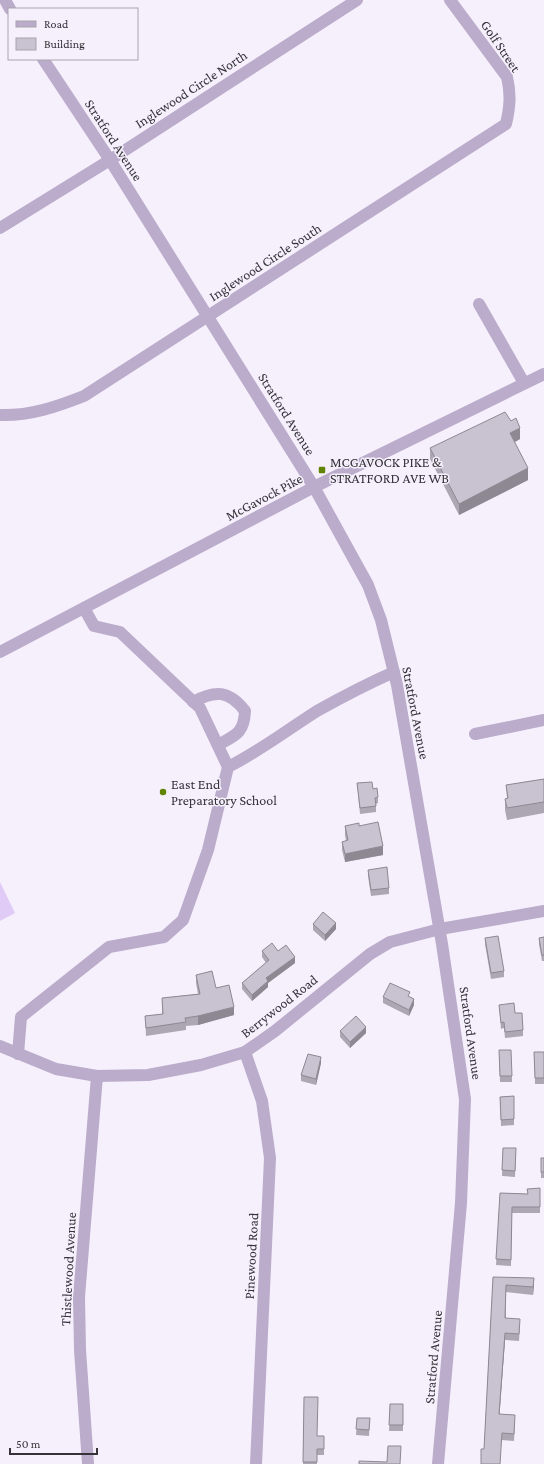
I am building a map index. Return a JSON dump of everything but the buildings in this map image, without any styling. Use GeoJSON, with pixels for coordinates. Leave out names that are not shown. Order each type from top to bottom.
{"type":"FeatureCollection","features":[{"type":"Feature","properties":{"kind":"street","name":"Inglewood Circle North"},"geometry":{"type":"LineString","coordinates":[[0,228],[110,160],[357,0]]}},
{"type":"Feature","properties":{"kind":"street","name":"Golf Street"},"geometry":{"type":"LineString","coordinates":[[450,0],[507,77],[510,91]]}},
{"type":"Feature","properties":{"kind":"street","name":"Stratford Avenue"},"geometry":{"type":"LineString","coordinates":[[44,60],[110,160],[314,487],[368,585],[381,620],[394,672],[440,929],[460,1056],[465,1099],[465,1132],[461,1203],[438,1464]]}},
{"type":"Feature","properties":{"kind":"street","name":"Inglewood Circle South"},"geometry":{"type":"LineString","coordinates":[[0,415],[16,416],[46,411],[84,396],[209,317],[506,124],[510,108],[510,91]]}},
{"type":"Feature","properties":{"kind":"street"},"geometry":{"type":"LineString","coordinates":[[479,304],[524,384]]}},
{"type":"Feature","properties":{"kind":"street","name":"McGavock Pike"},"geometry":{"type":"LineString","coordinates":[[0,652],[314,487],[544,374]]}},
{"type":"Feature","properties":{"kind":"street"},"geometry":{"type":"LineString","coordinates":[[18,1054],[22,1017],[109,947],[164,938],[183,920],[208,850],[228,768],[200,708],[120,632],[94,626],[84,608]]}},
{"type":"Feature","properties":{"kind":"street"},"geometry":{"type":"LineString","coordinates":[[228,768],[254,754],[323,708],[358,688],[394,672]]}},
{"type":"Feature","properties":{"kind":"street"},"geometry":{"type":"LineString","coordinates":[[193,702],[210,693],[225,695],[236,700],[245,710],[244,724],[238,734],[218,745]]}},
{"type":"Feature","properties":{"kind":"street"},"geometry":{"type":"LineString","coordinates":[[476,734],[544,720]]}},
{"type":"Feature","properties":{"kind":"street","name":"Berrywood Road"},"geometry":{"type":"LineString","coordinates":[[0,1046],[56,1069],[97,1076],[148,1075],[201,1065],[245,1052],[275,1031],[370,954],[390,942],[440,929],[544,911]]}},
{"type":"Feature","properties":{"kind":"street","name":"Pinewood Road"},"geometry":{"type":"LineString","coordinates":[[245,1052],[262,1100],[270,1158],[256,1464]]}},
{"type":"Feature","properties":{"kind":"street","name":"Thistlewood Avenue"},"geometry":{"type":"LineString","coordinates":[[88,1464],[80,1350],[79,1297],[97,1076]]}},
{"type":"Feature","properties":{"kind":"shaded area"},"geometry":{"type":"Polygon","coordinates":[[[0,882],[15,913],[0,921],[0,882]]]}},
{"type":"Feature","properties":{"kind":"place","name":"MCGAVOCK PIKE & STRATFORD AVE WB"},"geometry":{"type":"Point","coordinates":[322,470]}},
{"type":"Feature","properties":{"kind":"place","name":"East End Preparatory School"},"geometry":{"type":"Point","coordinates":[163,792]}}]}
